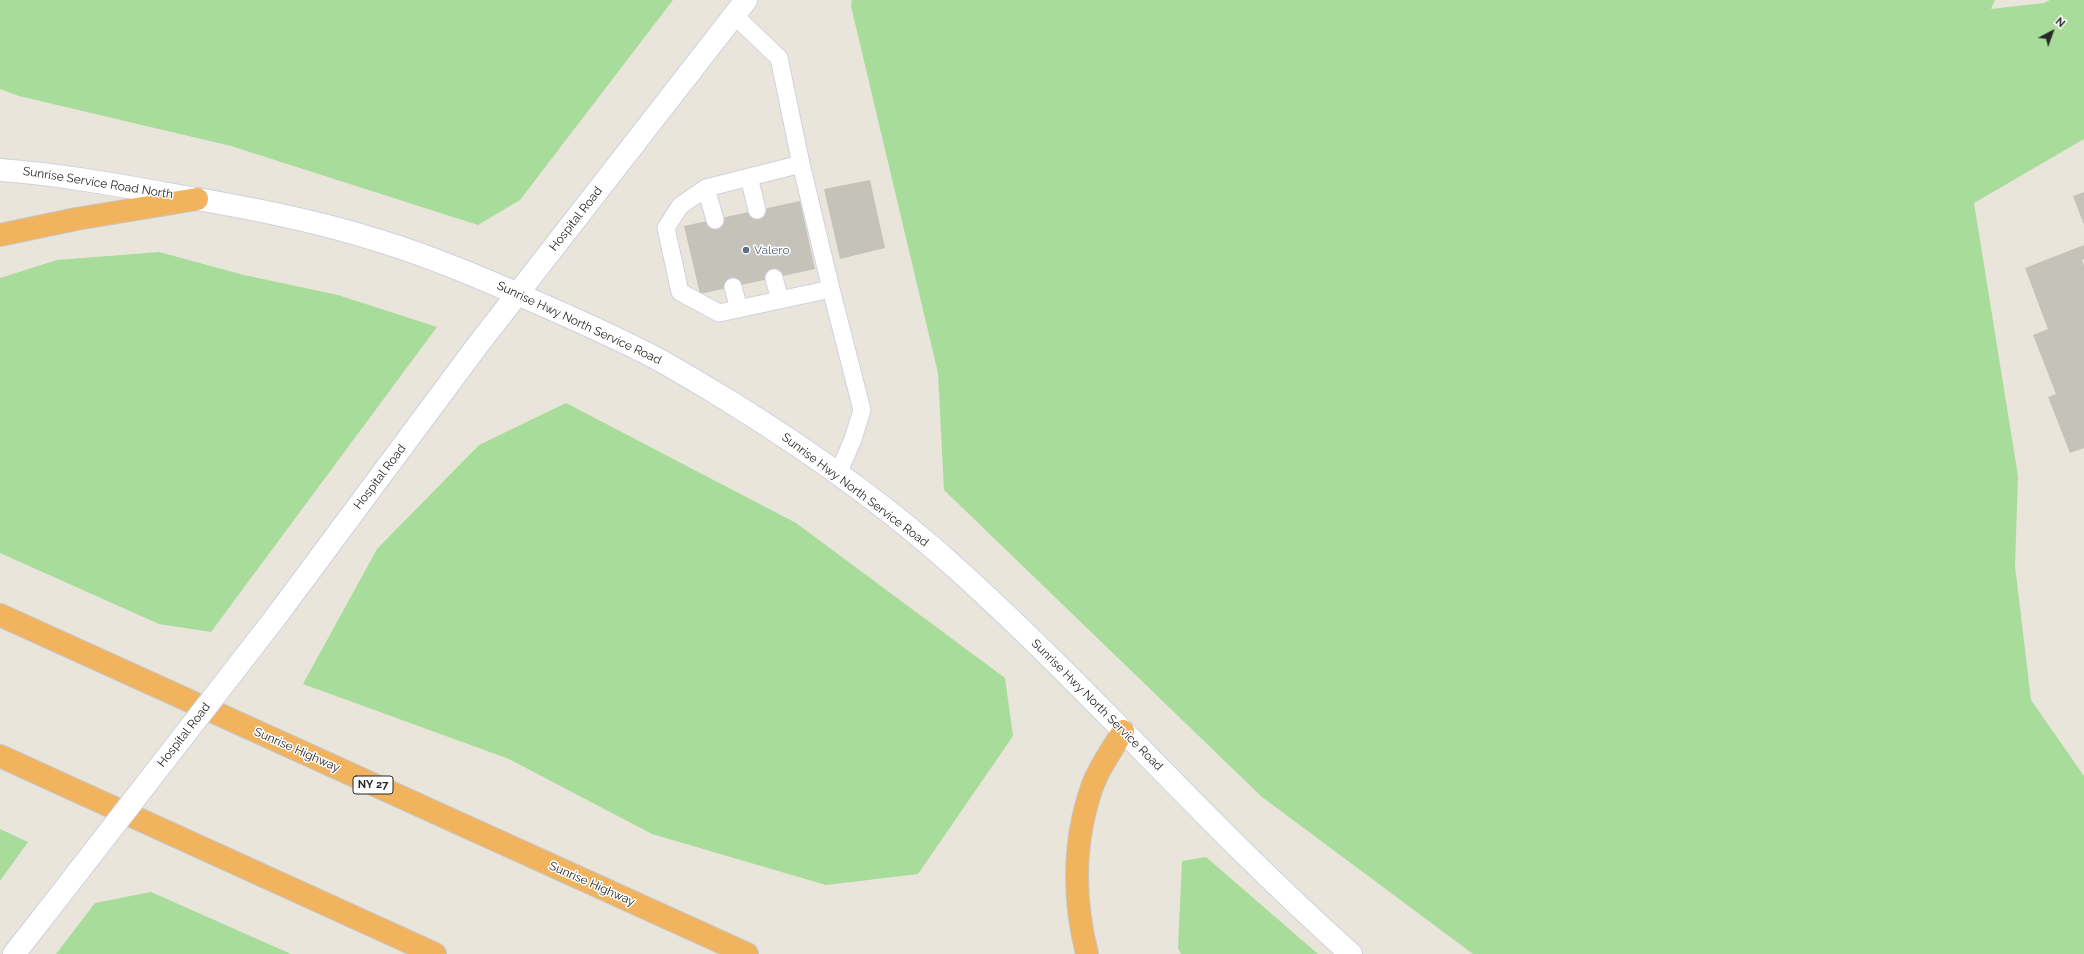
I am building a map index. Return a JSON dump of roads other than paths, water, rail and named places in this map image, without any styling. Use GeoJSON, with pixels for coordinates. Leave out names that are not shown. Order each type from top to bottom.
{"type":"FeatureCollection","features":[{"type":"Feature","properties":{"kind":"highway"},"geometry":{"type":"LineString","coordinates":[[0,235],[76,219],[197,198]]}},
{"type":"Feature","properties":{"kind":"highway","name":"Sunrise Highway"},"geometry":{"type":"LineString","coordinates":[[0,615],[747,954]]}},
{"type":"Feature","properties":{"kind":"highway"},"geometry":{"type":"LineString","coordinates":[[1087,954],[1078,914],[1076,882],[1077,850],[1092,786],[1123,731]]}},
{"type":"Feature","properties":{"kind":"highway"},"geometry":{"type":"LineString","coordinates":[[0,756],[435,954]]}},
{"type":"Feature","properties":{"kind":"street","name":"Hospital Road"},"geometry":{"type":"LineString","coordinates":[[14,954],[275,618],[518,294],[740,7]]}},
{"type":"Feature","properties":{"kind":"street","name":"Sunrise Service Road North"},"geometry":{"type":"LineString","coordinates":[[0,170],[112,184],[197,198]]}},
{"type":"Feature","properties":{"kind":"street","name":"Sunrise Hwy North Service Road"},"geometry":{"type":"LineString","coordinates":[[197,198],[323,225],[380,241],[452,265],[651,356],[778,431],[896,518],[956,568],[1018,626],[1296,905],[1351,954]]}},
{"type":"Feature","properties":{"kind":"lane"},"geometry":{"type":"LineString","coordinates":[[740,7],[778,58],[801,164],[862,410],[853,439],[838,474]]}},
{"type":"Feature","properties":{"kind":"lane"},"geometry":{"type":"LineString","coordinates":[[801,164],[706,188],[680,206],[666,228],[680,292],[719,313],[831,289]]}},
{"type":"Feature","properties":{"kind":"lane"},"geometry":{"type":"LineString","coordinates":[[749,177],[758,210]]}},
{"type":"Feature","properties":{"kind":"lane"},"geometry":{"type":"LineString","coordinates":[[706,188],[715,220]]}},
{"type":"Feature","properties":{"kind":"lane"},"geometry":{"type":"LineString","coordinates":[[774,278],[780,300]]}},
{"type":"Feature","properties":{"kind":"lane"},"geometry":{"type":"LineString","coordinates":[[733,287],[739,309]]}},
{"type":"Feature","properties":{"kind":"place","name":"Valero"},"geometry":{"type":"Point","coordinates":[746,250]}}]}
